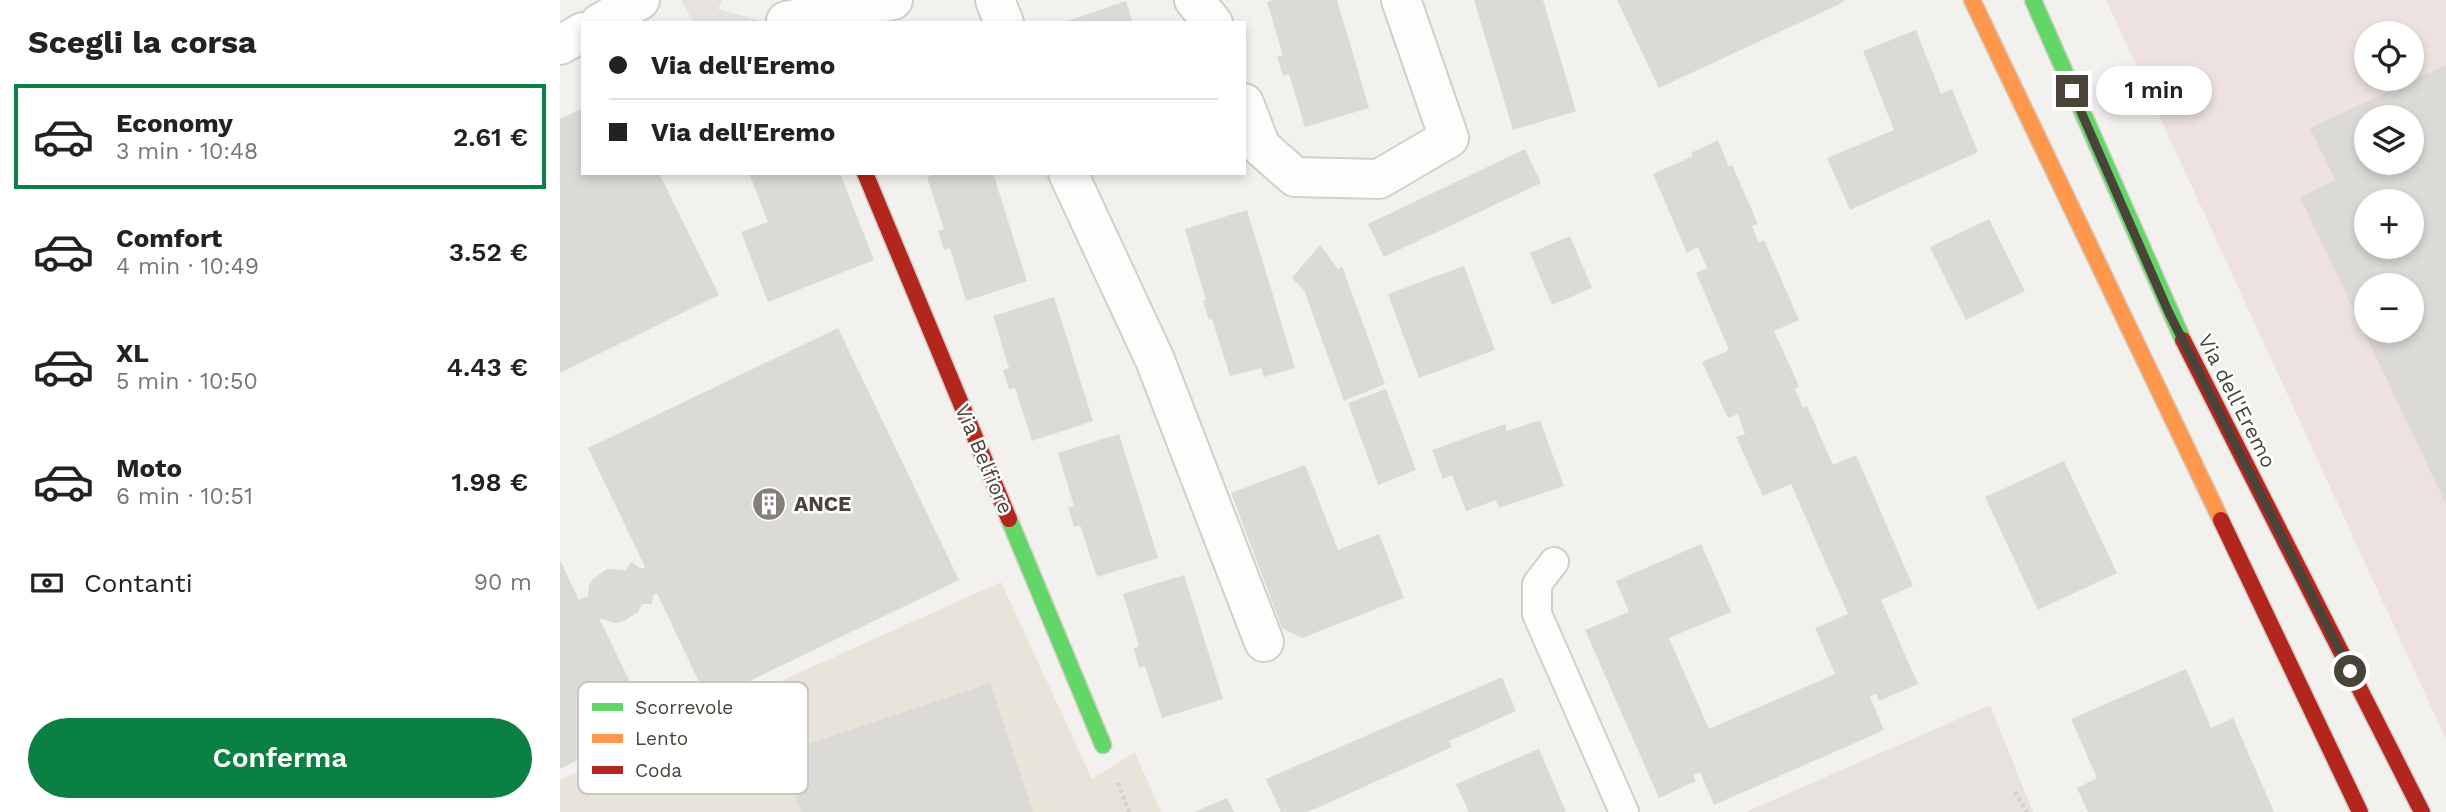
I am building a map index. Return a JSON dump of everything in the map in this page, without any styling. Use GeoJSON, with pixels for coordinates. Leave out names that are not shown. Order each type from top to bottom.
{"type":"FeatureCollection","features":[{"type":"Feature","properties":{"kind":"main road"},"geometry":{"type":"LineString","coordinates":[[1972,0],[2360,812]]}},
{"type":"Feature","properties":{"kind":"main road","name":"Via dell'Eremo"},"geometry":{"type":"LineString","coordinates":[[2033,0],[2169,313],[2422,812]]}},
{"type":"Feature","properties":{"kind":"main road","name":"Via Belfiore"},"geometry":{"type":"LineString","coordinates":[[866,175],[1103,745]]}},
{"type":"Feature","properties":{"kind":"street"},"geometry":{"type":"LineString","coordinates":[[603,21],[640,0]]}},
{"type":"Feature","properties":{"kind":"street"},"geometry":{"type":"LineString","coordinates":[[778,14],[893,0]]}},
{"type":"Feature","properties":{"kind":"street"},"geometry":{"type":"LineString","coordinates":[[995,0],[1003,21]]}},
{"type":"Feature","properties":{"kind":"street"},"geometry":{"type":"LineString","coordinates":[[1194,0],[1211,21]]}},
{"type":"Feature","properties":{"kind":"street"},"geometry":{"type":"LineString","coordinates":[[1246,108],[1261,147],[1295,177],[1379,179],[1449,138],[1401,0]]}},
{"type":"Feature","properties":{"kind":"street"},"geometry":{"type":"LineString","coordinates":[[560,45],[581,33]]}},
{"type":"Feature","properties":{"kind":"street"},"geometry":{"type":"LineString","coordinates":[[1069,175],[1155,360],[1264,642]]}},
{"type":"Feature","properties":{"kind":"lane"},"geometry":{"type":"LineString","coordinates":[[1555,562],[1536,584],[1536,614],[1624,812]]}},
{"type":"Feature","properties":{"kind":"path"},"geometry":{"type":"LineString","coordinates":[[2015,792],[2027,812]]}},
{"type":"Feature","properties":{"kind":"shaded area"},"geometry":{"type":"Polygon","coordinates":[[[681,0],[722,0],[718,9],[762,21],[693,21],[681,0]]]}},
{"type":"Feature","properties":{"kind":"shaded area"},"geometry":{"type":"Polygon","coordinates":[[[2106,0],[2446,0],[2446,739],[2106,0]]]}},
{"type":"Feature","properties":{"kind":"shaded area"},"geometry":{"type":"Polygon","coordinates":[[[1001,582],[1092,779],[1135,752],[1161,812],[560,812],[560,780],[578,772],[578,794],[808,794],[808,682],[778,682],[1001,582]]]}},
{"type":"Feature","properties":{"kind":"shaded area"},"geometry":{"type":"Polygon","coordinates":[[[1990,705],[2033,812],[1746,812],[1990,705]]]}},
{"type":"Feature","properties":{"kind":"building"},"geometry":{"type":"Polygon","coordinates":[[[1337,0],[1369,108],[1305,127],[1289,74],[1283,76],[1277,57],[1283,55],[1267,2],[1337,0]]]}},
{"type":"Feature","properties":{"kind":"building"},"geometry":{"type":"Polygon","coordinates":[[[1474,0],[1543,0],[1576,111],[1513,130],[1474,0]]]}},
{"type":"Feature","properties":{"kind":"building"},"geometry":{"type":"Polygon","coordinates":[[[1617,0],[1843,0],[1844,2],[1659,88],[1617,0]]]}},
{"type":"Feature","properties":{"kind":"building"},"geometry":{"type":"Polygon","coordinates":[[[1126,1],[1132,21],[1068,21],[1126,1]]]}},
{"type":"Feature","properties":{"kind":"building"},"geometry":{"type":"Polygon","coordinates":[[[1916,30],[1941,94],[1952,89],[1978,152],[1850,210],[1827,158],[1894,130],[1863,51],[1916,30]]]}},
{"type":"Feature","properties":{"kind":"building"},"geometry":{"type":"Polygon","coordinates":[[[2446,65],[2446,504],[2369,343],[2424,343],[2424,273],[2354,273],[2354,311],[2300,197],[2335,180],[2310,128],[2354,108],[2354,175],[2424,175],[2424,105],[2360,105],[2390,91],[2424,91],[2424,75],[2446,65]]]}},
{"type":"Feature","properties":{"kind":"building"},"geometry":{"type":"Polygon","coordinates":[[[581,109],[581,175],[660,175],[719,295],[560,373],[560,119],[581,109]]]}},
{"type":"Feature","properties":{"kind":"building"},"geometry":{"type":"Polygon","coordinates":[[[1718,140],[1758,224],[1752,226],[1759,243],[1764,240],[1799,320],[1774,331],[1799,386],[1795,389],[1803,408],[1807,406],[1833,465],[1856,455],[1913,586],[1881,600],[1918,684],[1879,701],[1876,694],[1870,697],[1884,730],[1714,805],[1700,772],[1693,775],[1696,781],[1659,798],[1585,630],[1629,612],[1616,581],[1701,544],[1731,612],[1669,638],[1709,729],[1835,674],[1815,628],[1848,614],[1791,484],[1763,496],[1736,437],[1745,434],[1738,414],[1728,418],[1702,362],[1729,350],[1696,273],[1707,268],[1698,247],[1687,253],[1653,174],[1693,156],[1691,153],[1718,140]]]}},
{"type":"Feature","properties":{"kind":"building"},"geometry":{"type":"Polygon","coordinates":[[[1525,149],[1541,183],[1384,257],[1368,224],[1525,149]]]}},
{"type":"Feature","properties":{"kind":"building"},"geometry":{"type":"Polygon","coordinates":[[[750,175],[841,175],[874,260],[768,302],[741,232],[768,222],[750,175]]]}},
{"type":"Feature","properties":{"kind":"building"},"geometry":{"type":"Polygon","coordinates":[[[994,175],[1027,281],[966,301],[950,248],[944,250],[938,231],[944,229],[927,177],[994,175]]]}},
{"type":"Feature","properties":{"kind":"building"},"geometry":{"type":"Polygon","coordinates":[[[1247,210],[1295,368],[1264,377],[1261,368],[1230,376],[1212,319],[1209,320],[1203,301],[1206,300],[1185,229],[1247,210]]]}},
{"type":"Feature","properties":{"kind":"building"},"geometry":{"type":"Polygon","coordinates":[[[1989,219],[2025,291],[1966,320],[1930,247],[1989,219]]]}},
{"type":"Feature","properties":{"kind":"building"},"geometry":{"type":"Polygon","coordinates":[[[1570,236],[1592,288],[1552,305],[1530,253],[1570,236]]]}},
{"type":"Feature","properties":{"kind":"building"},"geometry":{"type":"Polygon","coordinates":[[[1320,245],[1338,269],[1342,266],[1385,384],[1344,401],[1304,290],[1292,278],[1320,245]]]}},
{"type":"Feature","properties":{"kind":"building"},"geometry":{"type":"Polygon","coordinates":[[[1464,266],[1495,350],[1419,378],[1388,294],[1464,266]]]}},
{"type":"Feature","properties":{"kind":"building"},"geometry":{"type":"Polygon","coordinates":[[[1054,297],[1093,421],[1032,441],[1015,388],[1009,389],[1003,370],[1009,368],[993,316],[1054,297]]]}},
{"type":"Feature","properties":{"kind":"building","name":"ANCE"},"geometry":{"type":"Polygon","coordinates":[[[838,328],[959,580],[747,682],[699,682],[657,593],[653,595],[652,604],[642,604],[638,612],[624,621],[615,623],[599,618],[630,682],[578,682],[578,760],[560,769],[560,560],[579,600],[588,596],[593,579],[607,569],[626,570],[631,562],[642,569],[645,567],[588,448],[838,328]]]}},
{"type":"Feature","properties":{"kind":"building"},"geometry":{"type":"Polygon","coordinates":[[[1386,389],[1416,470],[1378,485],[1348,403],[1386,389]]]}},
{"type":"Feature","properties":{"kind":"building"},"geometry":{"type":"Polygon","coordinates":[[[1540,420],[1564,486],[1499,508],[1496,500],[1466,511],[1452,475],[1443,479],[1432,450],[1505,424],[1507,431],[1540,420]]]}},
{"type":"Feature","properties":{"kind":"building"},"geometry":{"type":"Polygon","coordinates":[[[1119,434],[1158,558],[1097,577],[1080,525],[1074,527],[1068,507],[1074,506],[1058,453],[1119,434]]]}},
{"type":"Feature","properties":{"kind":"building"},"geometry":{"type":"Polygon","coordinates":[[[2064,461],[2117,573],[2038,610],[1985,497],[2064,461]]]}},
{"type":"Feature","properties":{"kind":"building"},"geometry":{"type":"Polygon","coordinates":[[[1305,465],[1338,550],[1379,534],[1404,598],[1302,638],[1282,628],[1231,493],[1305,465]]]}},
{"type":"Feature","properties":{"kind":"building"},"geometry":{"type":"Polygon","coordinates":[[[1184,575],[1223,699],[1162,718],[1145,666],[1139,668],[1134,649],[1139,646],[1123,594],[1184,575]]]}},
{"type":"Feature","properties":{"kind":"building"},"geometry":{"type":"Polygon","coordinates":[[[2186,669],[2211,728],[2233,718],[2274,812],[2088,812],[2077,788],[2097,778],[2071,719],[2186,669]]]}},
{"type":"Feature","properties":{"kind":"building"},"geometry":{"type":"Polygon","coordinates":[[[1502,677],[1516,711],[1449,741],[1452,747],[1317,808],[1306,812],[1281,812],[1266,779],[1502,677]]]}},
{"type":"Feature","properties":{"kind":"building"},"geometry":{"type":"Polygon","coordinates":[[[990,683],[1033,812],[801,812],[795,794],[808,794],[808,744],[990,683]]]}},
{"type":"Feature","properties":{"kind":"building"},"geometry":{"type":"Polygon","coordinates":[[[1539,749],[1566,812],[1469,812],[1456,784],[1539,749]]]}},
{"type":"Feature","properties":{"kind":"building"},"geometry":{"type":"Polygon","coordinates":[[[1227,798],[1234,812],[1194,812],[1227,798]]]}},
{"type":"Feature","properties":{"kind":"traffic: fast"},"geometry":{"type":"LineString","coordinates":[[2033,0],[2183,340]]}},
{"type":"Feature","properties":{"kind":"traffic: fast"},"geometry":{"type":"LineString","coordinates":[[1009,519],[1103,745]]}},
{"type":"Feature","properties":{"kind":"traffic: slow"},"geometry":{"type":"LineString","coordinates":[[1972,0],[2221,520]]}},
{"type":"Feature","properties":{"kind":"traffic: jam"},"geometry":{"type":"LineString","coordinates":[[866,175],[1009,519]]}},
{"type":"Feature","properties":{"kind":"traffic: jam"},"geometry":{"type":"LineString","coordinates":[[2183,340],[2422,812]]}},
{"type":"Feature","properties":{"kind":"traffic: jam"},"geometry":{"type":"LineString","coordinates":[[2221,520],[2360,812]]}},
{"type":"Feature","properties":{"kind":"place","name":"ANCE"},"geometry":{"type":"Point","coordinates":[769,504]}},
{"type":"Feature","properties":{"kind":"route"},"geometry":{"type":"LineString","coordinates":[[2072,91],[2169,313],[2350,671]]}}]}
